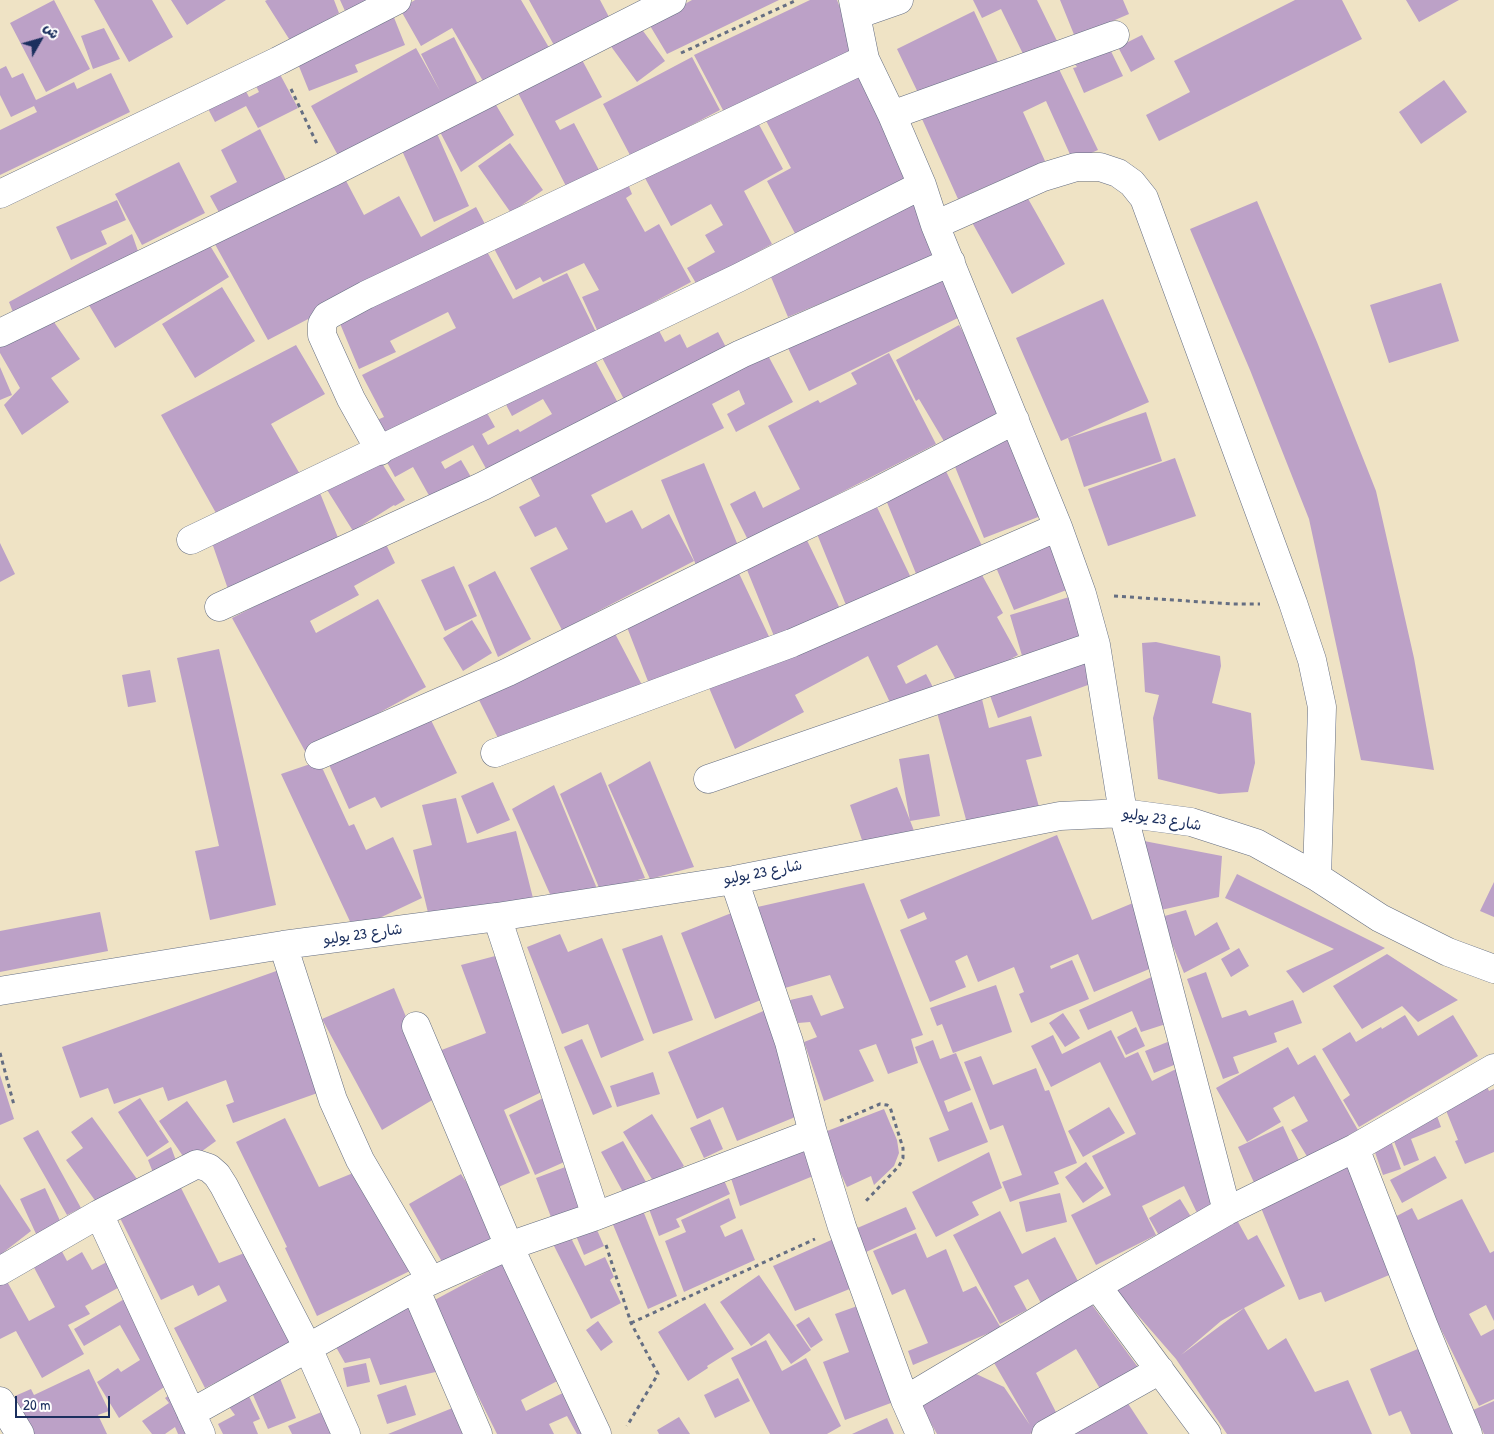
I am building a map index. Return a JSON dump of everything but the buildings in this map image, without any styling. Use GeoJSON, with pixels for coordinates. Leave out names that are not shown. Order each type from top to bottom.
{"type":"FeatureCollection","features":[{"type":"Feature","properties":{"kind":"street"},"geometry":{"type":"LineString","coordinates":[[0,194],[278,61],[397,0]]}},
{"type":"Feature","properties":{"kind":"street"},"geometry":{"type":"LineString","coordinates":[[0,333],[331,173],[672,0]]}},
{"type":"Feature","properties":{"kind":"street"},"geometry":{"type":"LineString","coordinates":[[898,0],[854,7],[865,59],[892,115],[922,185],[935,225],[1058,527],[1082,594],[1096,645],[1123,813],[1227,1211]]}},
{"type":"Feature","properties":{"kind":"street"},"geometry":{"type":"LineString","coordinates":[[892,115],[1115,35]]}},
{"type":"Feature","properties":{"kind":"street"},"geometry":{"type":"LineString","coordinates":[[380,450],[351,398],[322,335],[322,324],[327,316],[358,299],[865,59]]}},
{"type":"Feature","properties":{"kind":"street"},"geometry":{"type":"LineString","coordinates":[[935,225],[1043,177],[1076,167],[1100,167],[1118,172],[1132,183],[1144,198],[1294,603],[1312,660],[1322,707],[1317,877]]}},
{"type":"Feature","properties":{"kind":"street"},"geometry":{"type":"LineString","coordinates":[[191,540],[738,278],[922,185]]}},
{"type":"Feature","properties":{"kind":"street"},"geometry":{"type":"LineString","coordinates":[[219,607],[483,486],[741,354],[951,262]]}},
{"type":"Feature","properties":{"kind":"street"},"geometry":{"type":"LineString","coordinates":[[319,755],[508,672],[872,494],[1015,420]]}},
{"type":"Feature","properties":{"kind":"street"},"geometry":{"type":"LineString","coordinates":[[494,753],[792,643],[1058,527]]}},
{"type":"Feature","properties":{"kind":"street"},"geometry":{"type":"LineString","coordinates":[[708,779],[1096,645]]}},
{"type":"Feature","properties":{"kind":"street","name":"شارع 23 يوليو"},"geometry":{"type":"LineString","coordinates":[[0,991],[283,945],[497,916],[734,880],[1060,816],[1123,813],[1191,822],[1256,843],[1317,877],[1380,918],[1448,952],[1494,969]]}},
{"type":"Feature","properties":{"kind":"street"},"geometry":{"type":"LineString","coordinates":[[734,880],[789,1042],[813,1133],[842,1227],[905,1400],[920,1434]]}},
{"type":"Feature","properties":{"kind":"street"},"geometry":{"type":"LineString","coordinates":[[497,916],[596,1216]]}},
{"type":"Feature","properties":{"kind":"street"},"geometry":{"type":"LineString","coordinates":[[283,945],[333,1100],[360,1160],[423,1284],[478,1434]]}},
{"type":"Feature","properties":{"kind":"street"},"geometry":{"type":"LineString","coordinates":[[416,1026],[509,1246],[597,1434]]}},
{"type":"Feature","properties":{"kind":"street"},"geometry":{"type":"LineString","coordinates":[[905,1400],[1227,1211],[1354,1148],[1494,1068]]}},
{"type":"Feature","properties":{"kind":"street"},"geometry":{"type":"LineString","coordinates":[[99,1214],[196,1424],[308,1348],[423,1284],[509,1246],[596,1216],[813,1133]]}},
{"type":"Feature","properties":{"kind":"street"},"geometry":{"type":"LineString","coordinates":[[1354,1148],[1468,1434]]}},
{"type":"Feature","properties":{"kind":"street"},"geometry":{"type":"LineString","coordinates":[[0,1271],[99,1214],[197,1164],[209,1168],[217,1175],[224,1186],[308,1348],[346,1434]]}},
{"type":"Feature","properties":{"kind":"street"},"geometry":{"type":"LineString","coordinates":[[1097,1286],[1207,1434]]}},
{"type":"Feature","properties":{"kind":"street"},"geometry":{"type":"LineString","coordinates":[[1057,1431],[1160,1370]]}},
{"type":"Feature","properties":{"kind":"path"},"geometry":{"type":"LineString","coordinates":[[681,53],[797,0]]}},
{"type":"Feature","properties":{"kind":"path"},"geometry":{"type":"LineString","coordinates":[[278,61],[331,173]]}},
{"type":"Feature","properties":{"kind":"path"},"geometry":{"type":"LineString","coordinates":[[1082,594],[1232,604],[1294,603]]}},
{"type":"Feature","properties":{"kind":"path"},"geometry":{"type":"LineString","coordinates":[[0,1053],[14,1105]]}},
{"type":"Feature","properties":{"kind":"path"},"geometry":{"type":"LineString","coordinates":[[631,1323],[842,1227],[899,1166],[903,1158],[903,1148],[890,1107],[887,1105],[880,1104],[813,1133]]}},
{"type":"Feature","properties":{"kind":"path"},"geometry":{"type":"LineString","coordinates":[[596,1216],[631,1323],[658,1374],[622,1434]]}}]}
